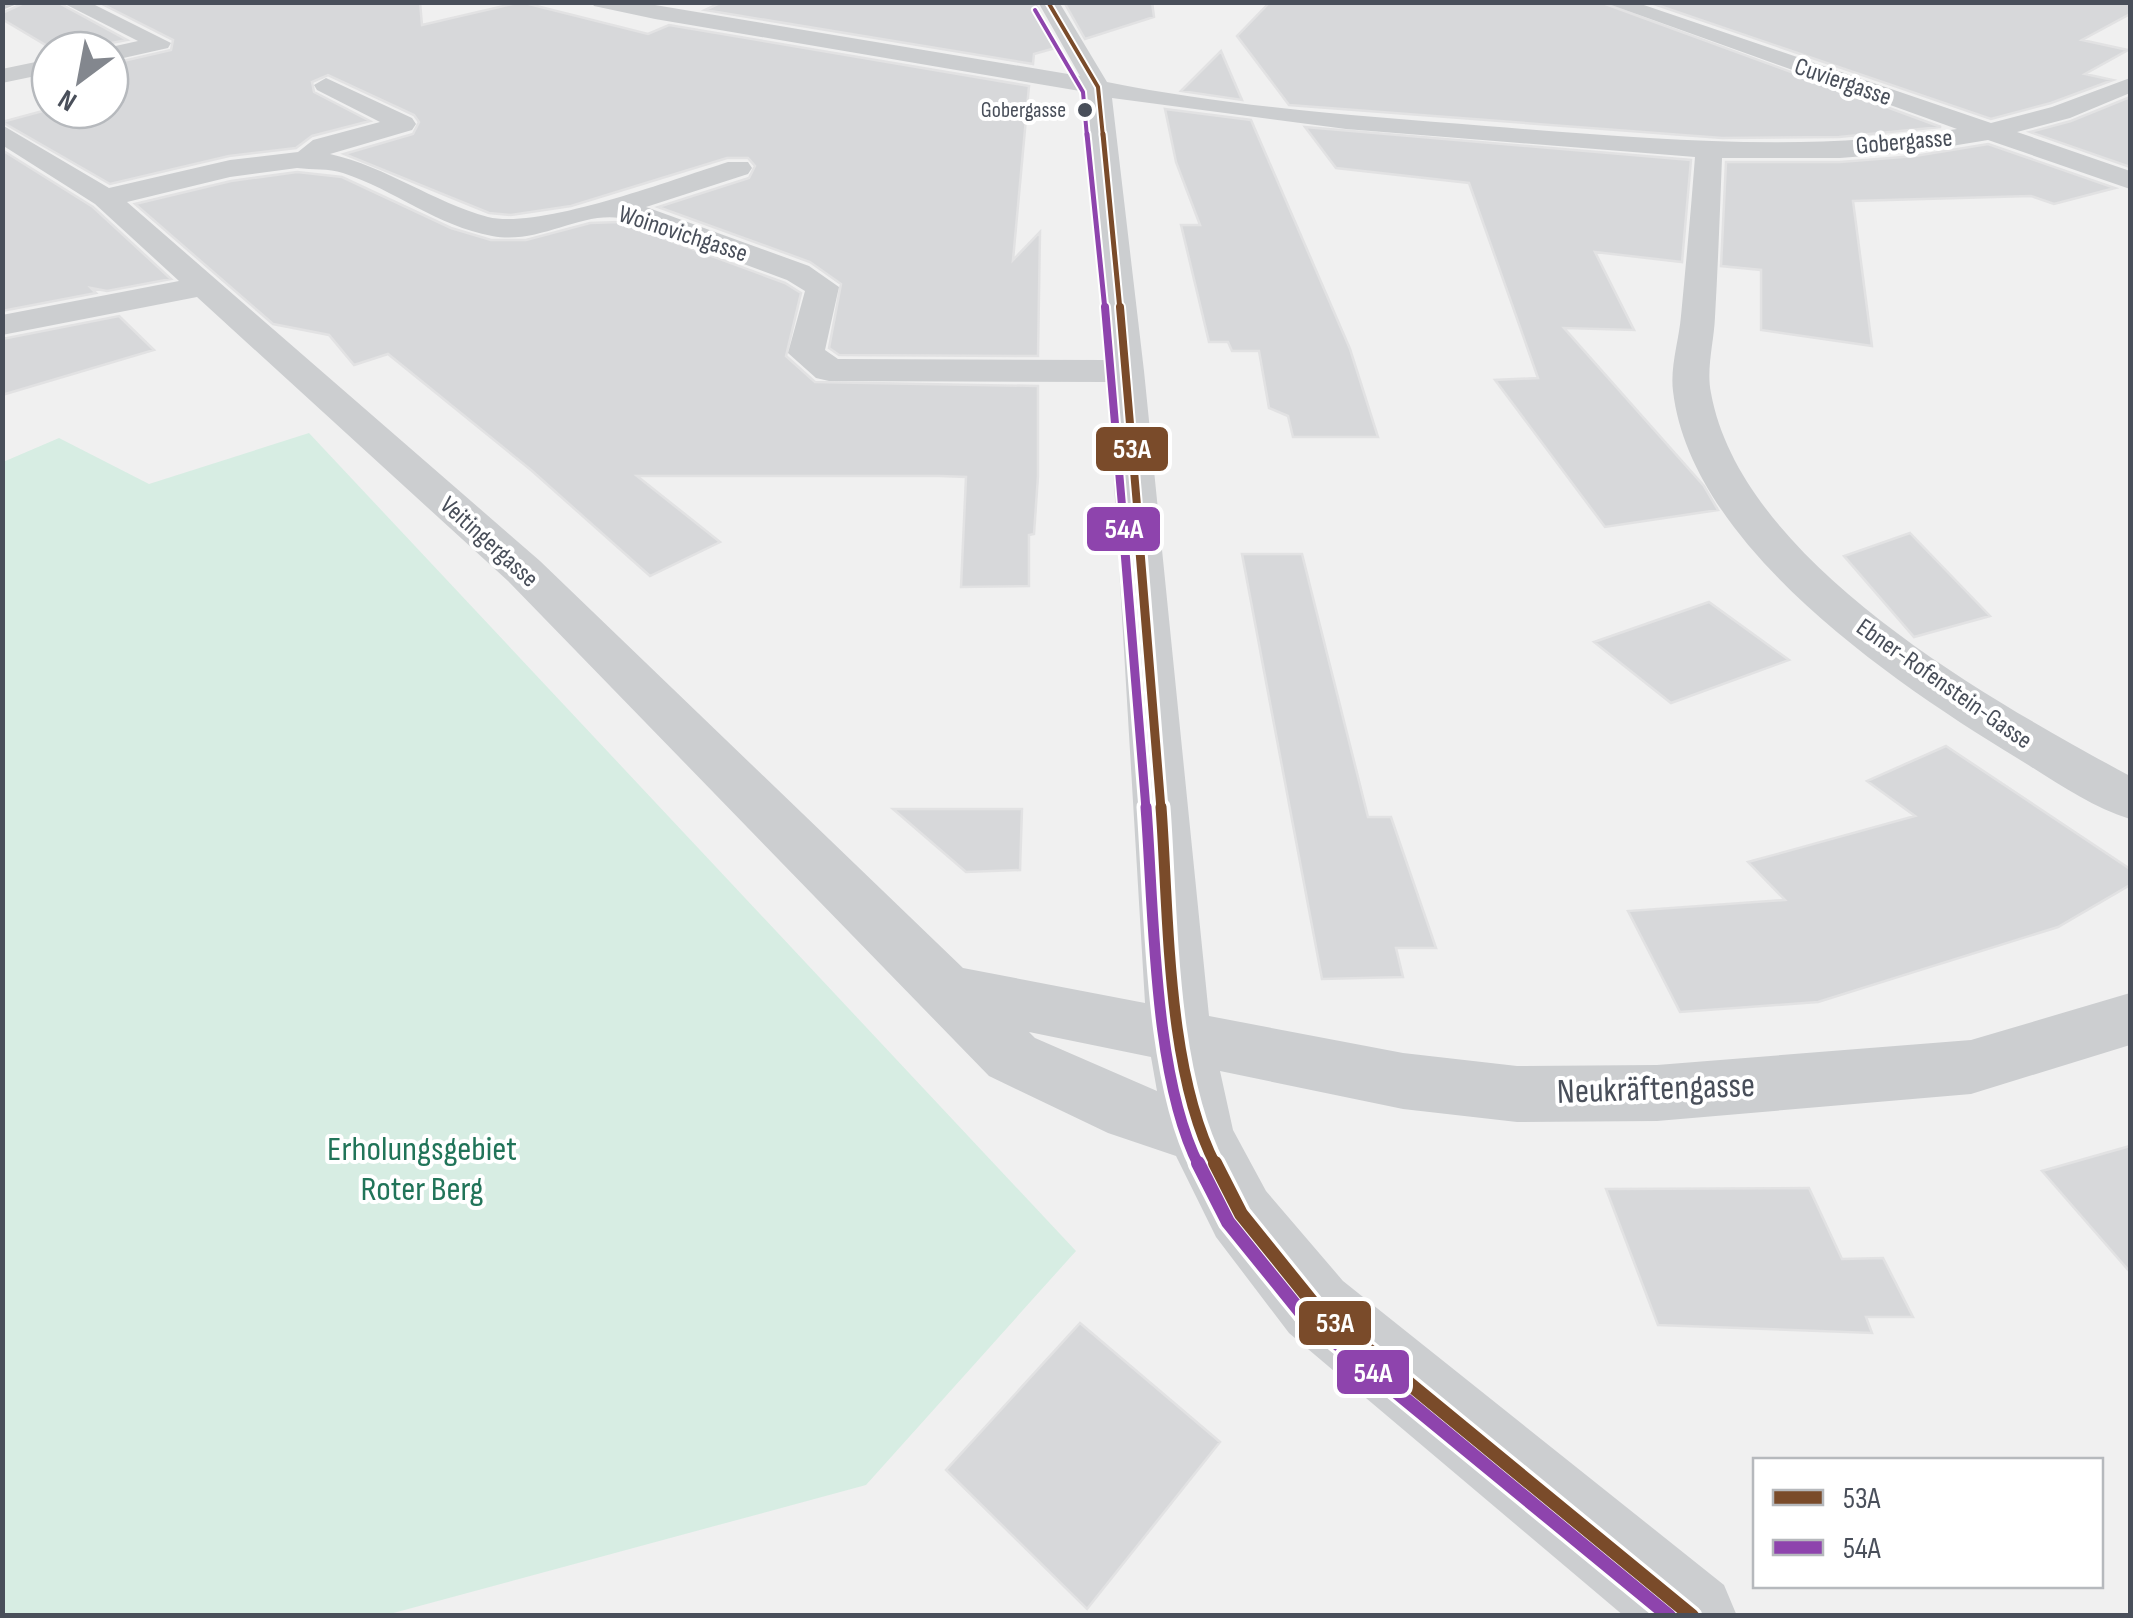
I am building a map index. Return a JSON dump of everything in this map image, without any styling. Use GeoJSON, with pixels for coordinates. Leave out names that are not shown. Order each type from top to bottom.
{"type":"FeatureCollection","features":[{"type":"Feature","properties":{"kind":"street"},"geometry":{"type":"LineString","coordinates":[[2,4],[12,2]]}},
{"type":"Feature","properties":{"kind":"street"},"geometry":{"type":"LineString","coordinates":[[71,2],[160,43],[130,50]]}},
{"type":"Feature","properties":{"kind":"street","name":"Gobergasse"},"geometry":{"type":"LineString","coordinates":[[601,2],[763,34],[1098,86],[1149,98],[1356,122],[1709,150],[1882,145],[1987,132],[2067,109],[2130,84]]}},
{"type":"Feature","properties":{"kind":"street"},"geometry":{"type":"LineString","coordinates":[[1048,2],[1098,86],[1126,371],[1180,1035],[1200,1135],[1241,1214],[1316,1307],[1693,1616]]}},
{"type":"Feature","properties":{"kind":"street","name":"Cuviergasse"},"geometry":{"type":"LineString","coordinates":[[1613,2],[2130,180]]}},
{"type":"Feature","properties":{"kind":"street"},"geometry":{"type":"LineString","coordinates":[[2,76],[30,70]]}},
{"type":"Feature","properties":{"kind":"street"},"geometry":{"type":"LineString","coordinates":[[304,161],[323,146],[403,124],[326,84]]}},
{"type":"Feature","properties":{"kind":"street","name":"Veitingergasse"},"geometry":{"type":"LineString","coordinates":[[2,132],[105,198],[524,572],[1012,1056],[1132,1112],[1200,1135]]}},
{"type":"Feature","properties":{"kind":"street","name":"Ebner-Rofenstein-Gasse"},"geometry":{"type":"LineString","coordinates":[[1709,150],[1692,393],[1707,452],[1736,496],[1807,582],[1882,646],[2040,750],[2130,800]]}},
{"type":"Feature","properties":{"kind":"street","name":"Woinovichgasse"},"geometry":{"type":"LineString","coordinates":[[105,198],[234,169],[304,161],[350,165],[448,212],[495,228],[548,226],[615,207],[798,273],[822,287],[806,353],[829,370],[1126,371]]}},
{"type":"Feature","properties":{"kind":"street"},"geometry":{"type":"LineString","coordinates":[[615,207],[738,168]]}},
{"type":"Feature","properties":{"kind":"street"},"geometry":{"type":"LineString","coordinates":[[2,325],[206,286]]}},
{"type":"Feature","properties":{"kind":"street"},"geometry":{"type":"LineString","coordinates":[[942,989],[1180,1035]]}},
{"type":"Feature","properties":{"kind":"street","name":"Neukräftengasse"},"geometry":{"type":"LineString","coordinates":[[1180,1035],[1403,1081],[1517,1094],[1657,1093],[1970,1067],[2130,1019]]}},
{"type":"Feature","properties":{"kind":"green space","name":"Erholungsgebiet Roter Berg"},"geometry":{"type":"Polygon","coordinates":[[[309,433],[1076,1251],[866,1485],[386,1615],[3,1615],[3,462],[59,438],[149,484],[309,433]]]}},
{"type":"Feature","properties":{"kind":"building"},"geometry":{"type":"Polygon","coordinates":[[[26,2],[57,2],[109,30],[30,30],[30,36],[2,19],[2,13],[26,2]]]}},
{"type":"Feature","properties":{"kind":"building"},"geometry":{"type":"Polygon","coordinates":[[[98,2],[420,2],[422,25],[521,2],[648,34],[669,25],[1029,86],[1013,260],[1040,232],[1038,356],[839,355],[829,348],[841,284],[810,262],[658,207],[749,178],[755,166],[748,158],[727,158],[571,206],[511,215],[489,213],[344,154],[413,134],[419,122],[414,115],[328,75],[312,82],[314,92],[370,121],[312,136],[296,148],[229,156],[110,184],[2,122],[30,114],[30,130],[130,130],[130,59],[171,50],[173,40],[98,2]]]}},
{"type":"Feature","properties":{"kind":"building"},"geometry":{"type":"Polygon","coordinates":[[[722,2],[1034,2],[1059,47],[1034,54],[1033,64],[705,10],[722,2]]]}},
{"type":"Feature","properties":{"kind":"building"},"geometry":{"type":"Polygon","coordinates":[[[1064,2],[1152,2],[1154,17],[1085,39],[1064,2]]]}},
{"type":"Feature","properties":{"kind":"building"},"geometry":{"type":"Polygon","coordinates":[[[1270,2],[1600,2],[1941,127],[1839,137],[1722,138],[1289,105],[1237,36],[1270,2]]]}},
{"type":"Feature","properties":{"kind":"building"},"geometry":{"type":"Polygon","coordinates":[[[1648,2],[2130,2],[2130,14],[2082,40],[2128,50],[2085,74],[2113,80],[2051,103],[1991,119],[1648,2]]]}},
{"type":"Feature","properties":{"kind":"building"},"geometry":{"type":"Polygon","coordinates":[[[1221,51],[1242,100],[1181,91],[1221,51]]]}},
{"type":"Feature","properties":{"kind":"building"},"geometry":{"type":"Polygon","coordinates":[[[2130,97],[2130,167],[2030,132],[2071,121],[2130,97]]]}},
{"type":"Feature","properties":{"kind":"building"},"geometry":{"type":"Polygon","coordinates":[[[1165,109],[1251,120],[1350,349],[1378,437],[1293,437],[1288,416],[1269,408],[1259,351],[1232,351],[1228,342],[1209,342],[1181,225],[1200,225],[1176,162],[1165,109]]]}},
{"type":"Feature","properties":{"kind":"building"},"geometry":{"type":"Polygon","coordinates":[[[1305,127],[1691,160],[1682,262],[1595,252],[1634,330],[1564,328],[1704,486],[1718,510],[1605,527],[1495,380],[1538,378],[1469,183],[1336,168],[1305,127]]]}},
{"type":"Feature","properties":{"kind":"building"},"geometry":{"type":"Polygon","coordinates":[[[1988,144],[2115,188],[2054,204],[2031,196],[1853,201],[1872,346],[1761,330],[1761,270],[1721,266],[1726,162],[1840,162],[1915,156],[1988,144]]]}},
{"type":"Feature","properties":{"kind":"building"},"geometry":{"type":"Polygon","coordinates":[[[2,150],[93,207],[171,279],[107,291],[91,288],[96,293],[2,311],[2,150]]]}},
{"type":"Feature","properties":{"kind":"building"},"geometry":{"type":"Polygon","coordinates":[[[297,172],[342,177],[451,228],[491,240],[526,240],[590,223],[619,222],[785,283],[801,293],[786,356],[815,382],[1038,386],[1038,476],[1034,534],[1029,535],[1029,586],[961,587],[966,477],[940,476],[637,476],[720,542],[650,576],[531,470],[388,354],[354,365],[329,335],[273,324],[135,204],[231,181],[297,172]]]}},
{"type":"Feature","properties":{"kind":"building"},"geometry":{"type":"Polygon","coordinates":[[[119,316],[154,350],[2,395],[2,339],[119,316]]]}},
{"type":"Feature","properties":{"kind":"building"},"geometry":{"type":"Polygon","coordinates":[[[1910,533],[1990,616],[1914,637],[1844,556],[1910,533]]]}},
{"type":"Feature","properties":{"kind":"building"},"geometry":{"type":"Polygon","coordinates":[[[1242,554],[1302,554],[1368,817],[1391,817],[1436,948],[1396,948],[1403,977],[1322,979],[1242,554]]]}},
{"type":"Feature","properties":{"kind":"building"},"geometry":{"type":"Polygon","coordinates":[[[1709,602],[1789,660],[1671,703],[1594,642],[1709,602]]]}},
{"type":"Feature","properties":{"kind":"building"},"geometry":{"type":"Polygon","coordinates":[[[1946,746],[2130,869],[2130,885],[2058,927],[1818,1002],[1680,1012],[1628,911],[1785,900],[1748,862],[1915,816],[1867,781],[1946,746]]]}},
{"type":"Feature","properties":{"kind":"building"},"geometry":{"type":"Polygon","coordinates":[[[893,809],[1022,809],[1020,870],[966,872],[893,809]]]}},
{"type":"Feature","properties":{"kind":"building"},"geometry":{"type":"Polygon","coordinates":[[[2130,1146],[2130,1272],[2042,1171],[2130,1146]]]}},
{"type":"Feature","properties":{"kind":"building"},"geometry":{"type":"Polygon","coordinates":[[[1809,1188],[1842,1259],[1883,1258],[1913,1317],[1866,1317],[1872,1333],[1658,1325],[1606,1189],[1809,1188]]]}},
{"type":"Feature","properties":{"kind":"building"},"geometry":{"type":"Polygon","coordinates":[[[1080,1323],[1220,1442],[1087,1609],[946,1470],[1080,1323]]]}},
{"type":"Feature","properties":{"kind":"transit line","name":"53A"},"geometry":{"type":"LineString","coordinates":[[1048,2],[1098,87],[1126,371],[1179,1035],[1200,1135],[1241,1214],[1316,1307],[1692,1616]]}},
{"type":"Feature","properties":{"kind":"transit line","name":"54A"},"geometry":{"type":"LineString","coordinates":[[1035,10],[1083,92],[1111,372],[1164,1036],[1187,1142],[1228,1222],[1304,1316],[1669,1616]]}},
{"type":"Feature","properties":{"kind":"place","name":"Gobergasse"},"geometry":{"type":"Point","coordinates":[1085,110]}}]}
